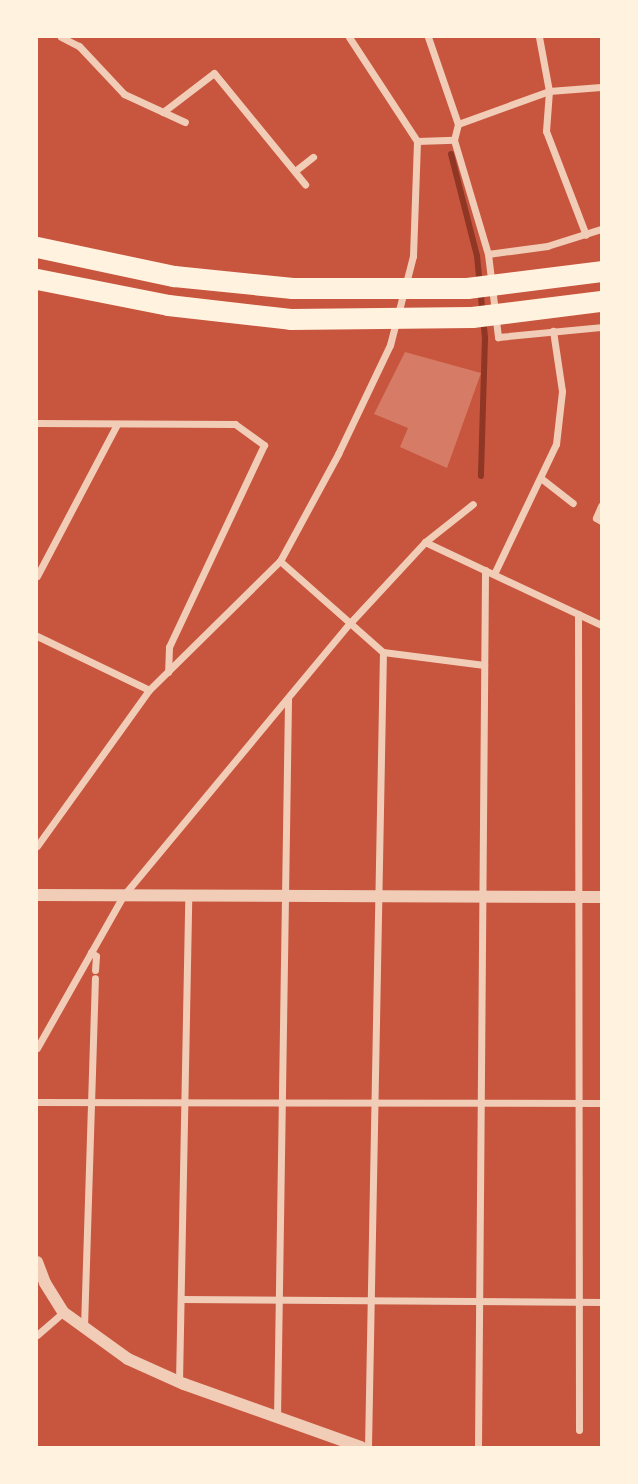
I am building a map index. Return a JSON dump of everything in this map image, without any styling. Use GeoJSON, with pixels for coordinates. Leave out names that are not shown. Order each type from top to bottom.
{"type":"FeatureCollection","features":[{"type":"Feature","properties":{"kind":"highway"},"geometry":{"type":"LineString","coordinates":[[37,247],[174,276],[292,288],[467,288],[601,271]]}},
{"type":"Feature","properties":{"kind":"highway"},"geometry":{"type":"LineString","coordinates":[[37,279],[168,305],[290,319],[472,317],[601,301]]}},
{"type":"Feature","properties":{"kind":"street"},"geometry":{"type":"LineString","coordinates":[[61,37],[79,46],[124,94],[185,122]]}},
{"type":"Feature","properties":{"kind":"street"},"geometry":{"type":"LineString","coordinates":[[37,846],[149,690],[280,561],[338,454],[390,345],[413,256],[417,141],[349,37]]}},
{"type":"Feature","properties":{"kind":"street"},"geometry":{"type":"LineString","coordinates":[[428,37],[458,124],[454,140],[488,254],[498,337],[601,327]]}},
{"type":"Feature","properties":{"kind":"street"},"geometry":{"type":"LineString","coordinates":[[539,37],[550,91],[546,131],[586,235]]}},
{"type":"Feature","properties":{"kind":"street"},"geometry":{"type":"LineString","coordinates":[[163,112],[214,73],[305,184]]}},
{"type":"Feature","properties":{"kind":"street"},"geometry":{"type":"LineString","coordinates":[[458,124],[550,91],[601,87]]}},
{"type":"Feature","properties":{"kind":"street"},"geometry":{"type":"LineString","coordinates":[[417,141],[454,140]]}},
{"type":"Feature","properties":{"kind":"street"},"geometry":{"type":"LineString","coordinates":[[295,171],[313,157]]}},
{"type":"Feature","properties":{"kind":"street"},"geometry":{"type":"LineString","coordinates":[[488,254],[547,246],[601,229]]}},
{"type":"Feature","properties":{"kind":"street"},"geometry":{"type":"LineString","coordinates":[[494,575],[542,479],[556,444],[561,421],[562,391],[553,331]]}},
{"type":"Feature","properties":{"kind":"street"},"geometry":{"type":"LineString","coordinates":[[37,423],[235,424],[264,445],[169,648],[168,672]]}},
{"type":"Feature","properties":{"kind":"street"},"geometry":{"type":"LineString","coordinates":[[37,576],[116,425]]}},
{"type":"Feature","properties":{"kind":"street"},"geometry":{"type":"LineString","coordinates":[[542,479],[573,503]]}},
{"type":"Feature","properties":{"kind":"street"},"geometry":{"type":"LineString","coordinates":[[37,1048],[123,896],[350,623],[425,542],[473,503]]}},
{"type":"Feature","properties":{"kind":"street"},"geometry":{"type":"LineString","coordinates":[[601,506],[596,518],[601,521]]}},
{"type":"Feature","properties":{"kind":"street"},"geometry":{"type":"LineString","coordinates":[[425,542],[601,625]]}},
{"type":"Feature","properties":{"kind":"street"},"geometry":{"type":"LineString","coordinates":[[280,561],[383,652],[484,665]]}},
{"type":"Feature","properties":{"kind":"street"},"geometry":{"type":"LineString","coordinates":[[478,1447],[485,570]]}},
{"type":"Feature","properties":{"kind":"street"},"geometry":{"type":"LineString","coordinates":[[578,614],[579,1430]]}},
{"type":"Feature","properties":{"kind":"street"},"geometry":{"type":"LineString","coordinates":[[37,636],[149,690]]}},
{"type":"Feature","properties":{"kind":"street"},"geometry":{"type":"LineString","coordinates":[[368,1447],[383,652]]}},
{"type":"Feature","properties":{"kind":"street"},"geometry":{"type":"LineString","coordinates":[[277,1418],[288,699]]}},
{"type":"Feature","properties":{"kind":"street"},"geometry":{"type":"LineString","coordinates":[[37,895],[601,897]]}},
{"type":"Feature","properties":{"kind":"street"},"geometry":{"type":"LineString","coordinates":[[179,1382],[188,896]]}},
{"type":"Feature","properties":{"kind":"street"},"geometry":{"type":"LineString","coordinates":[[84,1328],[96,956],[91,952]]}},
{"type":"Feature","properties":{"kind":"street"},"geometry":{"type":"LineString","coordinates":[[37,1102],[601,1103]]}},
{"type":"Feature","properties":{"kind":"street"},"geometry":{"type":"LineString","coordinates":[[37,1262],[45,1283],[64,1312],[128,1359],[179,1382],[361,1447]]}},
{"type":"Feature","properties":{"kind":"street"},"geometry":{"type":"LineString","coordinates":[[181,1299],[601,1302]]}},
{"type":"Feature","properties":{"kind":"street"},"geometry":{"type":"LineString","coordinates":[[37,1335],[64,1312]]}},
{"type":"Feature","properties":{"kind":"building"},"geometry":{"type":"Polygon","coordinates":[[[405,352],[481,373],[447,468],[400,447],[408,428],[374,414],[405,352]]]}},
{"type":"Feature","properties":{"kind":"waterway"},"geometry":{"type":"LineString","coordinates":[[451,154],[477,256],[485,338],[481,476]]}}]}
